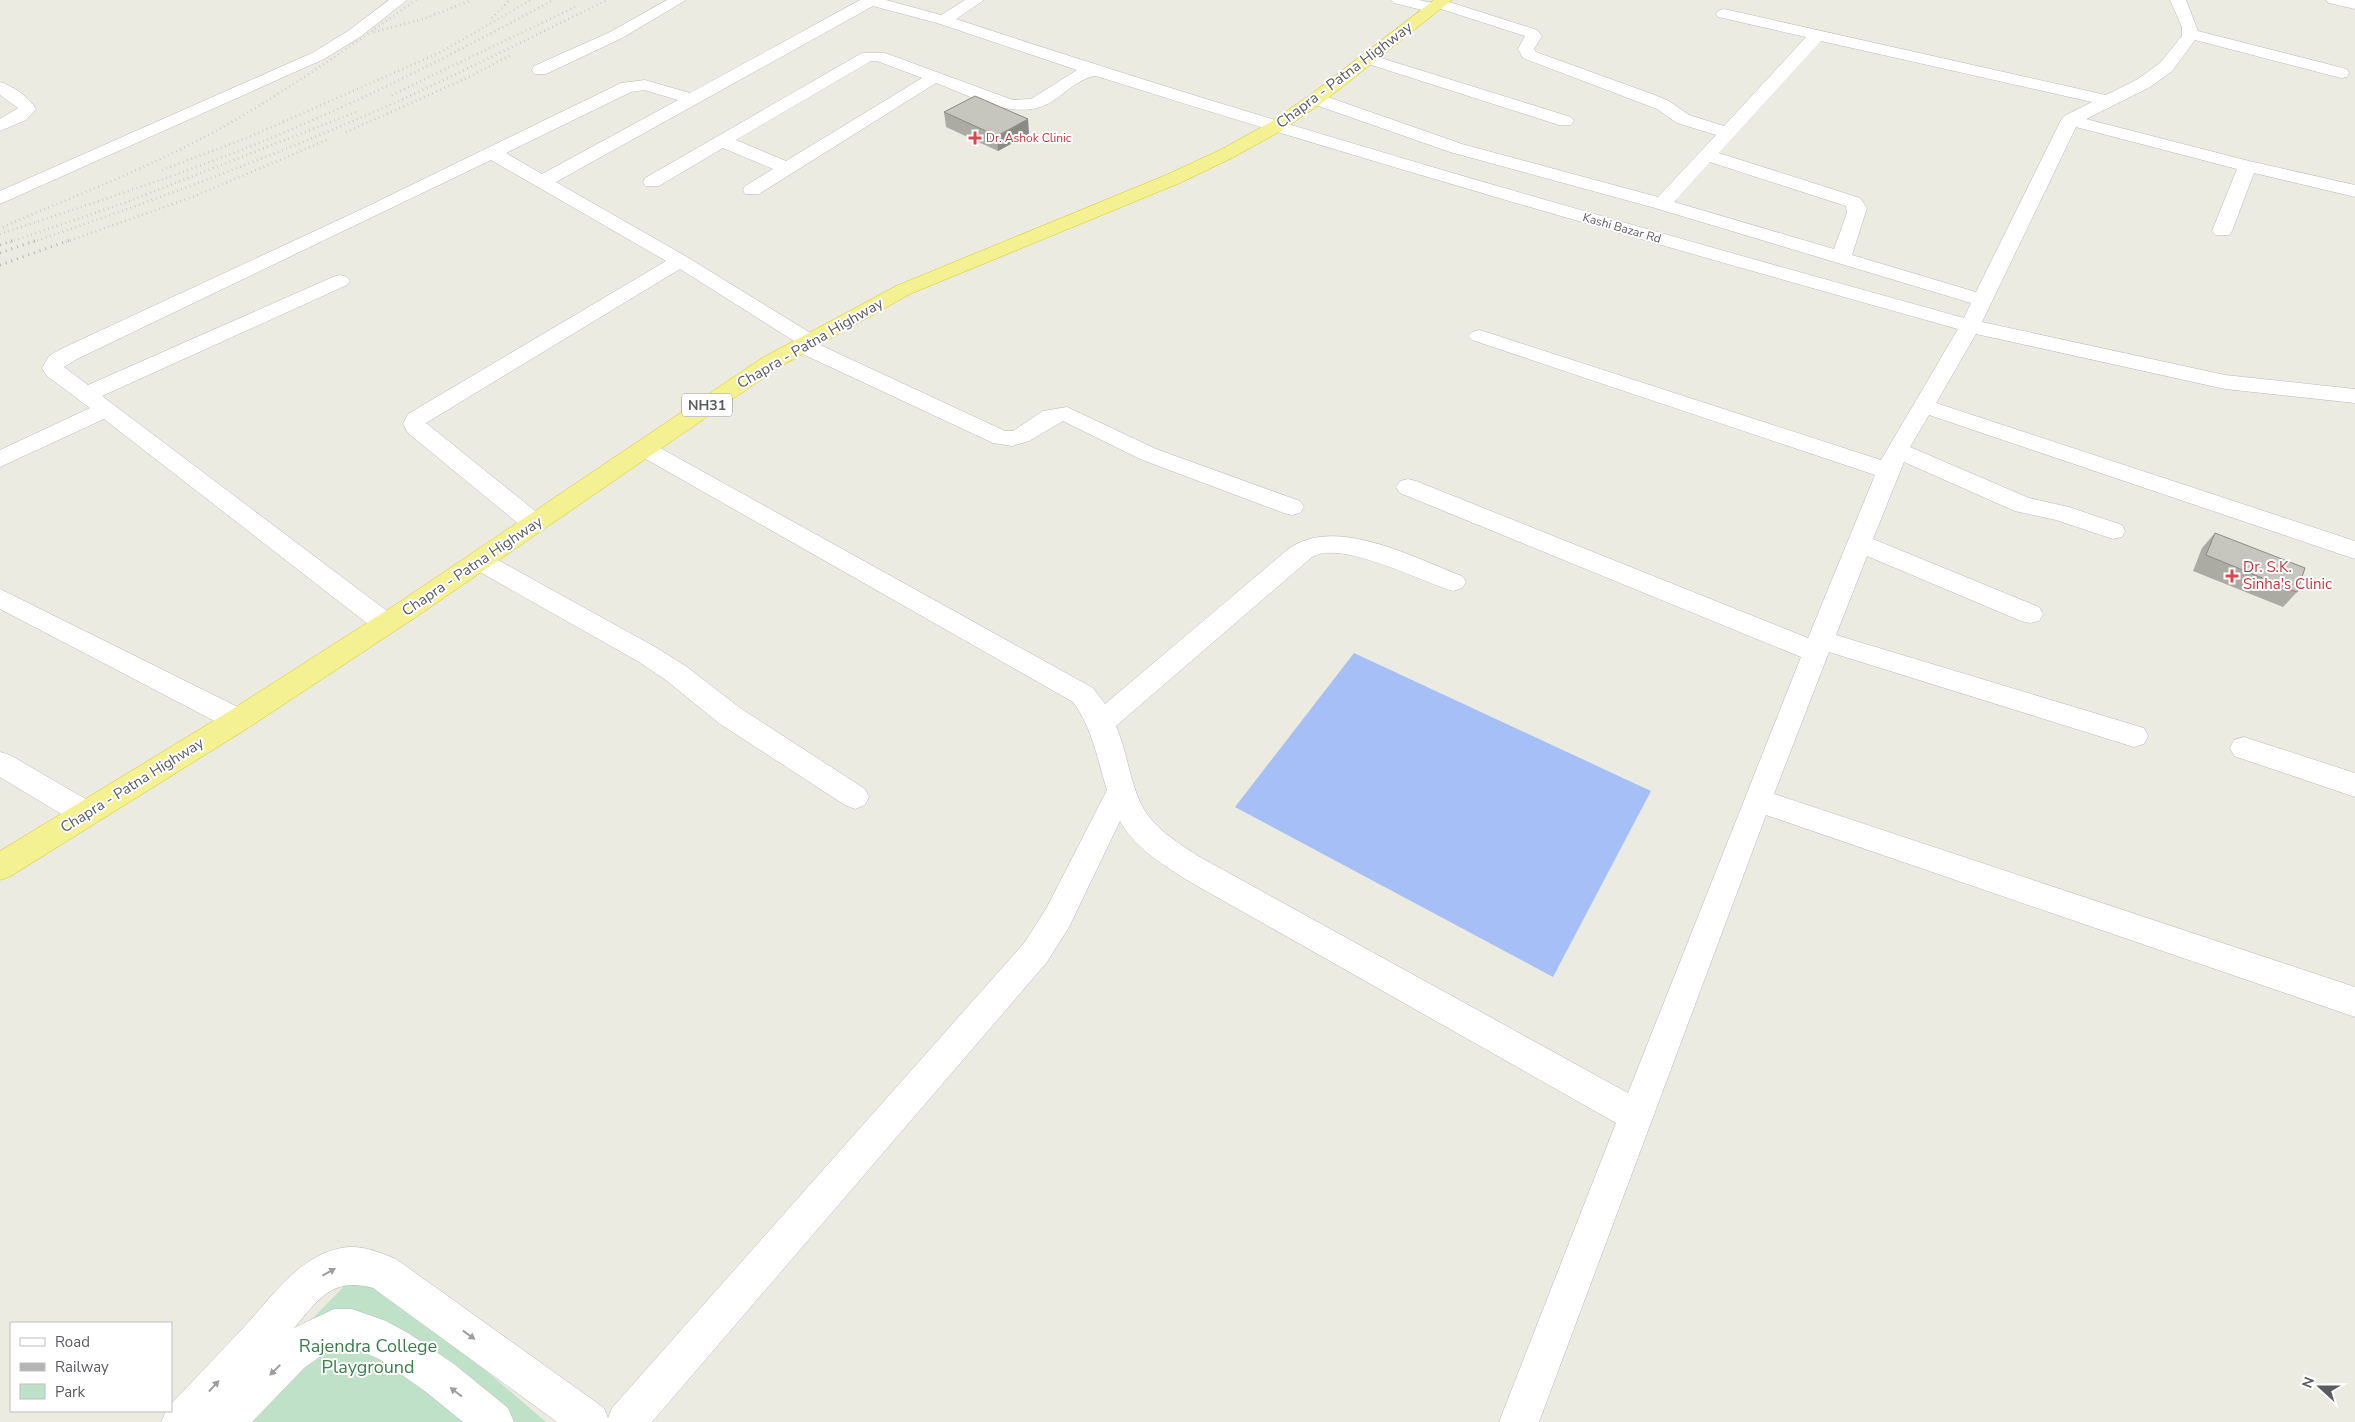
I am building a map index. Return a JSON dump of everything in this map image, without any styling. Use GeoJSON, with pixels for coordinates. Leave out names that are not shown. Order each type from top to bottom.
{"type":"FeatureCollection","features":[{"type":"Feature","properties":{"kind":"highway","name":"Chapra - Patna Highway"},"geometry":{"type":"LineString","coordinates":[[0,867],[238,720],[386,624],[738,384],[806,343],[904,290],[1173,179],[1275,127],[1316,99],[1440,4]]}},
{"type":"Feature","properties":{"kind":"street"},"geometry":{"type":"LineString","coordinates":[[0,198],[318,56],[354,34],[399,0]]}},
{"type":"Feature","properties":{"kind":"street"},"geometry":{"type":"LineString","coordinates":[[540,70],[616,35],[678,0]]}},
{"type":"Feature","properties":{"kind":"street"},"geometry":{"type":"LineString","coordinates":[[542,182],[870,0]]}},
{"type":"Feature","properties":{"kind":"street","name":"Kashi Bazar Rd"},"geometry":{"type":"LineString","coordinates":[[870,0],[943,20],[1093,70],[1275,127],[1629,231],[1970,326],[2225,382],[2275,389],[2355,396]]}},
{"type":"Feature","properties":{"kind":"street"},"geometry":{"type":"LineString","coordinates":[[943,20],[976,0]]}},
{"type":"Feature","properties":{"kind":"street"},"geometry":{"type":"LineString","coordinates":[[1399,0],[1440,4],[1531,33],[1534,36],[1526,49],[1529,55],[1646,98],[1663,105],[1683,119],[1728,134]]}},
{"type":"Feature","properties":{"kind":"street"},"geometry":{"type":"LineString","coordinates":[[1519,1422],[1758,800],[1893,460],[1970,326],[2070,120],[2144,83],[2166,67],[2181,50],[2190,34],[2190,27],[2178,0]]}},
{"type":"Feature","properties":{"kind":"street"},"geometry":{"type":"LineString","coordinates":[[2334,0],[2355,4]]}},
{"type":"Feature","properties":{"kind":"street"},"geometry":{"type":"LineString","coordinates":[[1724,14],[2108,101]]}},
{"type":"Feature","properties":{"kind":"street"},"geometry":{"type":"LineString","coordinates":[[1662,204],[1818,34]]}},
{"type":"Feature","properties":{"kind":"street"},"geometry":{"type":"LineString","coordinates":[[2190,34],[2341,73]]}},
{"type":"Feature","properties":{"kind":"street"},"geometry":{"type":"LineString","coordinates":[[652,182],[868,56],[879,56],[1011,105],[1024,108],[1036,105],[1083,73],[1093,70]]}},
{"type":"Feature","properties":{"kind":"street"},"geometry":{"type":"LineString","coordinates":[[1368,59],[1565,120]]}},
{"type":"Feature","properties":{"kind":"street"},"geometry":{"type":"LineString","coordinates":[[752,190],[936,76]]}},
{"type":"Feature","properties":{"kind":"street"},"geometry":{"type":"LineString","coordinates":[[386,624],[55,371],[53,368],[57,361],[632,85],[644,85],[691,99]]}},
{"type":"Feature","properties":{"kind":"street"},"geometry":{"type":"LineString","coordinates":[[0,87],[25,105],[27,109],[20,116],[0,126]]}},
{"type":"Feature","properties":{"kind":"street"},"geometry":{"type":"LineString","coordinates":[[1316,99],[1456,148],[1662,204],[1982,300]]}},
{"type":"Feature","properties":{"kind":"street"},"geometry":{"type":"LineString","coordinates":[[2070,120],[2247,166],[2355,191]]}},
{"type":"Feature","properties":{"kind":"street"},"geometry":{"type":"LineString","coordinates":[[722,141],[788,168]]}},
{"type":"Feature","properties":{"kind":"street"},"geometry":{"type":"LineString","coordinates":[[492,153],[680,261],[806,343],[1001,438],[1019,438],[1055,414],[1067,414],[1148,454],[1292,507]]}},
{"type":"Feature","properties":{"kind":"street"},"geometry":{"type":"LineString","coordinates":[[1707,155],[1853,202],[1858,208],[1857,213],[1841,258]]}},
{"type":"Feature","properties":{"kind":"street"},"geometry":{"type":"LineString","coordinates":[[2222,230],[2238,194],[2247,166]]}},
{"type":"Feature","properties":{"kind":"street"},"geometry":{"type":"LineString","coordinates":[[535,524],[416,428],[414,422],[433,407],[680,261]]}},
{"type":"Feature","properties":{"kind":"street"},"geometry":{"type":"LineString","coordinates":[[86,395],[340,281]]}},
{"type":"Feature","properties":{"kind":"street"},"geometry":{"type":"LineString","coordinates":[[1479,336],[1893,460],[2023,505],[2060,513],[2113,531]]}},
{"type":"Feature","properties":{"kind":"street"},"geometry":{"type":"LineString","coordinates":[[1923,406],[2355,550]]}},
{"type":"Feature","properties":{"kind":"street"},"geometry":{"type":"LineString","coordinates":[[0,459],[105,410]]}},
{"type":"Feature","properties":{"kind":"street"},"geometry":{"type":"LineString","coordinates":[[645,449],[1065,683],[1083,695],[1101,722],[1121,790],[1134,819],[1149,836],[1196,870],[1636,1116]]}},
{"type":"Feature","properties":{"kind":"street"},"geometry":{"type":"LineString","coordinates":[[1408,486],[1819,646],[2134,736]]}},
{"type":"Feature","properties":{"kind":"street"},"geometry":{"type":"LineString","coordinates":[[1859,543],[2030,614]]}},
{"type":"Feature","properties":{"kind":"street"},"geometry":{"type":"LineString","coordinates":[[1101,722],[1292,559],[1313,545],[1332,544],[1358,548],[1453,582]]}},
{"type":"Feature","properties":{"kind":"street"},"geometry":{"type":"LineString","coordinates":[[480,561],[648,655],[677,674],[730,716],[855,796]]}},
{"type":"Feature","properties":{"kind":"street"},"geometry":{"type":"LineString","coordinates":[[0,598],[238,720]]}},
{"type":"Feature","properties":{"kind":"street"},"geometry":{"type":"LineString","coordinates":[[2244,748],[2355,785]]}},
{"type":"Feature","properties":{"kind":"street"},"geometry":{"type":"LineString","coordinates":[[0,763],[86,814]]}},
{"type":"Feature","properties":{"kind":"street"},"geometry":{"type":"LineString","coordinates":[[626,1422],[1036,952],[1058,917],[1121,790]]}},
{"type":"Feature","properties":{"kind":"street"},"geometry":{"type":"LineString","coordinates":[[1758,800],[2355,1002]]}},
{"type":"Feature","properties":{"kind":"street"},"geometry":{"type":"LineString","coordinates":[[181,1422],[296,1299],[320,1277],[334,1269],[347,1265],[364,1266],[382,1272],[590,1422]]}},
{"type":"Feature","properties":{"kind":"street"},"geometry":{"type":"LineString","coordinates":[[226,1422],[284,1361],[312,1339],[334,1328],[352,1327],[373,1334],[401,1351],[494,1422]]}},
{"type":"Feature","properties":{"kind":"green space","name":"Rajendra College Playground"},"geometry":{"type":"Polygon","coordinates":[[[364,1266],[546,1422],[211,1422],[364,1266]]]}},
{"type":"Feature","properties":{"kind":"water"},"geometry":{"type":"Polygon","coordinates":[[[1354,653],[1651,791],[1553,977],[1235,807],[1354,653]]]}},
{"type":"Feature","properties":{"kind":"building"},"geometry":{"type":"Polygon","coordinates":[[[975,96],[1028,119],[997,136],[944,112],[975,96]]]}},
{"type":"Feature","properties":{"kind":"building"},"geometry":{"type":"Polygon","coordinates":[[[2215,533],[2305,568],[2297,592],[2206,555],[2215,533]]]}},
{"type":"Feature","properties":{"kind":"railway"},"geometry":{"type":"LineString","coordinates":[[3,227],[133,171],[210,134],[289,87],[416,0]]}},
{"type":"Feature","properties":{"kind":"railway"},"geometry":{"type":"LineString","coordinates":[[374,32],[423,19],[472,0]]}},
{"type":"Feature","properties":{"kind":"railway"},"geometry":{"type":"LineString","coordinates":[[492,18],[510,0]]}},
{"type":"Feature","properties":{"kind":"railway"},"geometry":{"type":"LineString","coordinates":[[162,170],[249,137],[441,52],[531,0]]}},
{"type":"Feature","properties":{"kind":"railway"},"geometry":{"type":"LineString","coordinates":[[0,234],[175,175],[278,135],[417,71],[553,0]]}},
{"type":"Feature","properties":{"kind":"railway"},"geometry":{"type":"LineString","coordinates":[[33,242],[181,189],[363,117],[607,0]]}},
{"type":"Feature","properties":{"kind":"railway"},"geometry":{"type":"LineString","coordinates":[[392,95],[577,6]]}},
{"type":"Feature","properties":{"kind":"railway"},"geometry":{"type":"LineString","coordinates":[[346,132],[467,78],[511,55]]}},
{"type":"Feature","properties":{"kind":"railway"},"geometry":{"type":"LineString","coordinates":[[10,242],[127,202],[356,112]]}},
{"type":"Feature","properties":{"kind":"railway"},"geometry":{"type":"LineString","coordinates":[[66,242],[195,196],[329,139]]}},
{"type":"Feature","properties":{"kind":"railway"},"geometry":{"type":"LineString","coordinates":[[0,245],[14,240]]}},
{"type":"Feature","properties":{"kind":"railway"},"geometry":{"type":"LineString","coordinates":[[0,253],[37,240]]}},
{"type":"Feature","properties":{"kind":"railway"},"geometry":{"type":"LineString","coordinates":[[0,265],[70,240]]}},
{"type":"Feature","properties":{"kind":"place","name":"Dr. Ashok Clinic"},"geometry":{"type":"Point","coordinates":[975,138]}},
{"type":"Feature","properties":{"kind":"place","name":"Dr. S.K. Sinha's Clinic"},"geometry":{"type":"Point","coordinates":[2232,576]}}]}
